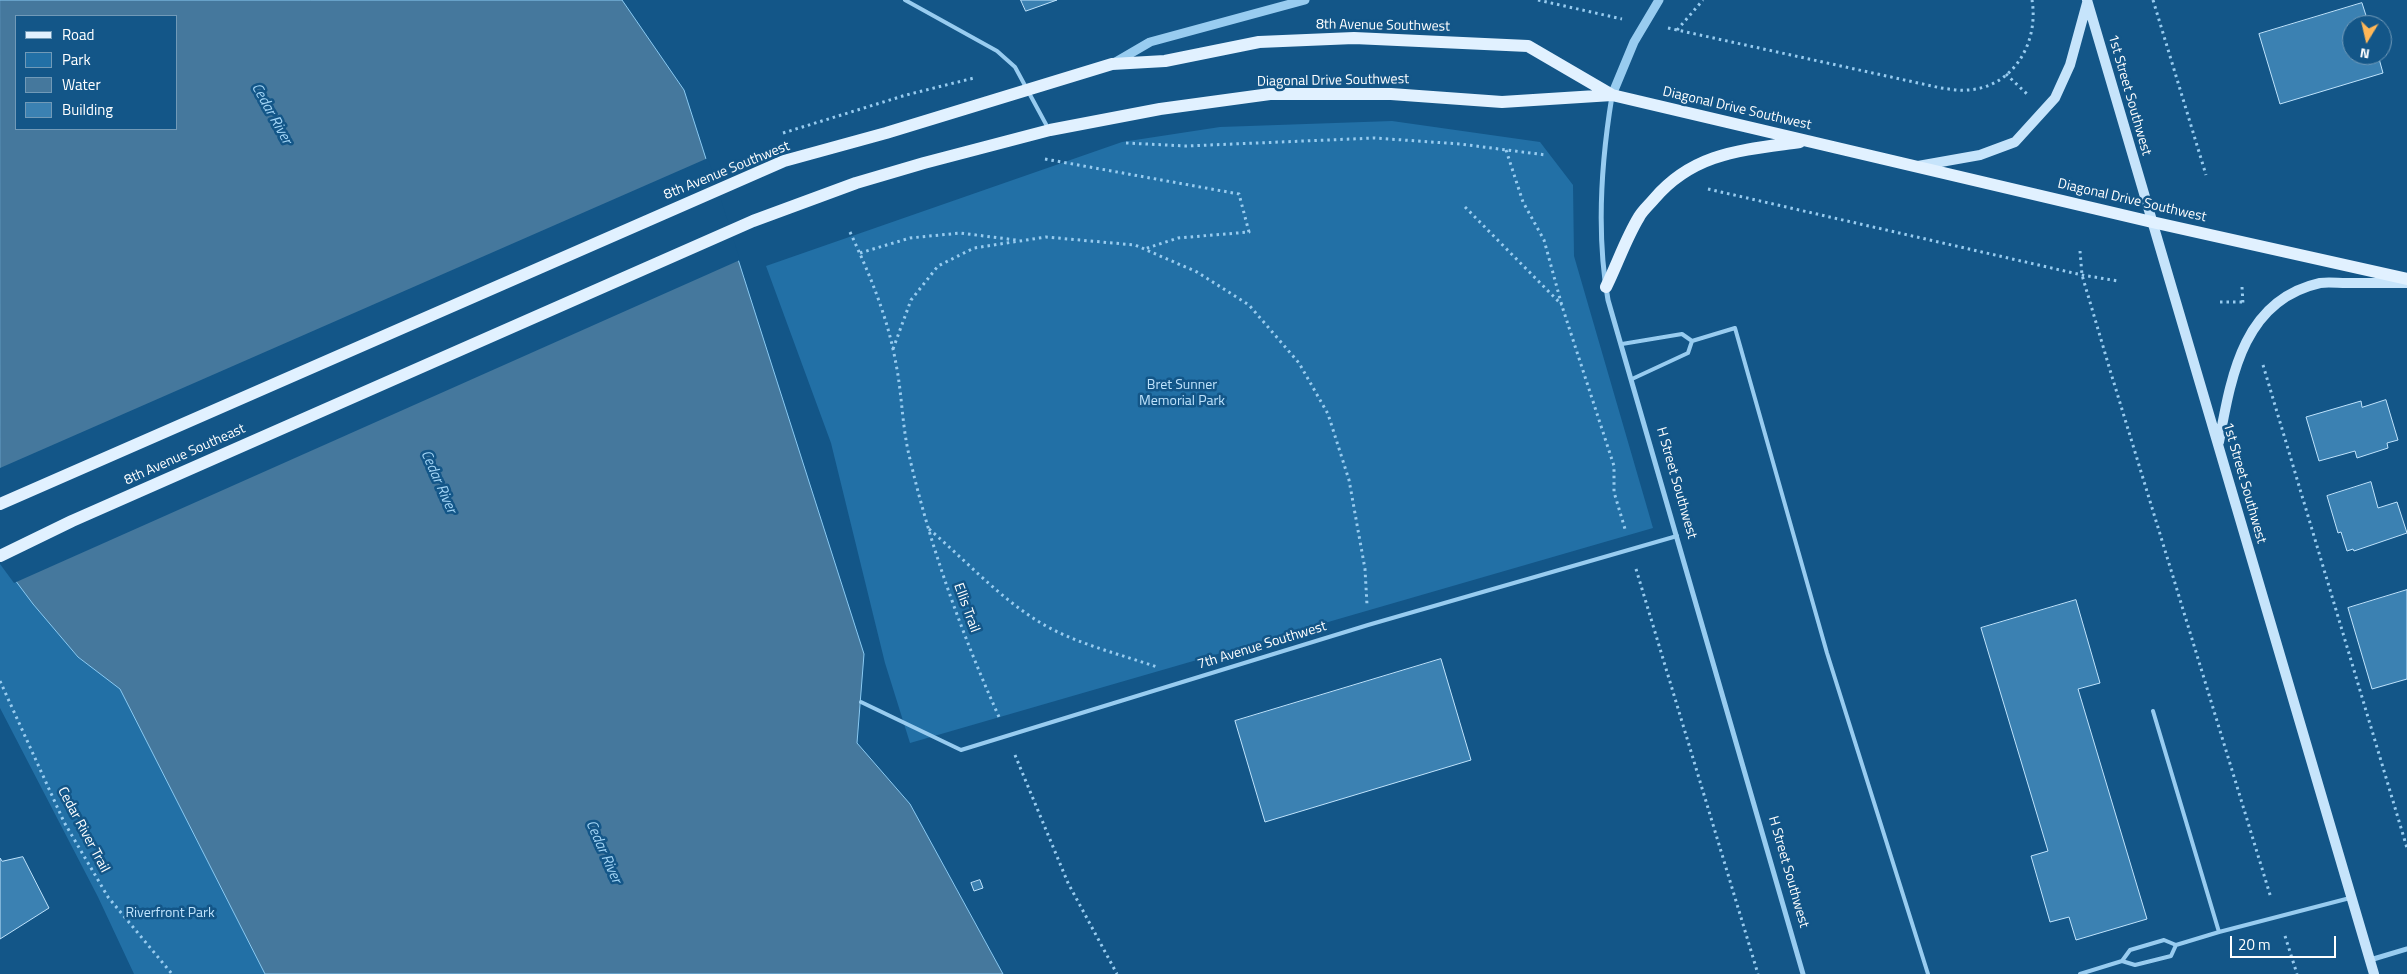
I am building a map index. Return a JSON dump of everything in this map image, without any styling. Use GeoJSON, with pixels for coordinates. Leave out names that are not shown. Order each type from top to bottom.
{"type":"FeatureCollection","features":[{"type":"Feature","properties":{"kind":"main road"},"geometry":{"type":"LineString","coordinates":[[1917,166],[1980,155],[2015,142],[2055,98],[2070,65],[2087,1]]}},
{"type":"Feature","properties":{"kind":"main road","name":"1st Street Southwest"},"geometry":{"type":"LineString","coordinates":[[2087,1],[2374,974]]}},
{"type":"Feature","properties":{"kind":"main road","name":"8th Avenue Southwest"},"geometry":{"type":"LineString","coordinates":[[0,504],[784,161],[1112,64],[1165,61],[1259,42],[1288,40],[1354,38],[1528,46],[1612,95]]}},
{"type":"Feature","properties":{"kind":"main road","name":"Diagonal Drive Southwest"},"geometry":{"type":"LineString","coordinates":[[1050,130],[1160,109],[1270,94],[1391,94],[1502,102],[1612,95],[2152,222],[2407,279]]}},
{"type":"Feature","properties":{"kind":"main road","name":"8th Avenue Southeast"},"geometry":{"type":"LineString","coordinates":[[0,556],[72,521],[753,221],[848,186],[924,163],[1050,130]]}},
{"type":"Feature","properties":{"kind":"main road"},"geometry":{"type":"LineString","coordinates":[[1606,287],[1639,216],[1680,173],[1707,160],[1743,150],[1809,141]]}},
{"type":"Feature","properties":{"kind":"main road"},"geometry":{"type":"LineString","coordinates":[[2218,445],[2230,383],[2246,340],[2264,315],[2288,295],[2320,283],[2407,283]]}},
{"type":"Feature","properties":{"kind":"street","name":"8th Avenue Southwest"},"geometry":{"type":"LineString","coordinates":[[1112,64],[1150,42],[1305,0]]}},
{"type":"Feature","properties":{"kind":"street","name":"H Street Southwest"},"geometry":{"type":"LineString","coordinates":[[1660,0],[1634,42],[1612,95],[1604,143],[1602,184],[1602,244],[1606,287],[1804,974]]}},
{"type":"Feature","properties":{"kind":"street"},"geometry":{"type":"LineString","coordinates":[[2370,960],[2407,949]]}},
{"type":"Feature","properties":{"kind":"lane"},"geometry":{"type":"LineString","coordinates":[[905,0],[997,51],[1015,67],[1050,130]]}},
{"type":"Feature","properties":{"kind":"lane"},"geometry":{"type":"LineString","coordinates":[[1692,341],[1734,328],[1827,653],[1928,974]]}},
{"type":"Feature","properties":{"kind":"lane"},"geometry":{"type":"LineString","coordinates":[[1622,344],[1682,334],[1692,341]]}},
{"type":"Feature","properties":{"kind":"lane"},"geometry":{"type":"LineString","coordinates":[[1632,379],[1688,353],[1692,341]]}},
{"type":"Feature","properties":{"kind":"lane","name":"7th Avenue Southwest"},"geometry":{"type":"LineString","coordinates":[[861,702],[961,750],[1368,625],[1631,551],[1677,536]]}},
{"type":"Feature","properties":{"kind":"lane"},"geometry":{"type":"LineString","coordinates":[[2153,711],[2219,932]]}},
{"type":"Feature","properties":{"kind":"lane"},"geometry":{"type":"LineString","coordinates":[[2122,961],[2130,950],[2164,940],[2176,945],[2352,898]]}},
{"type":"Feature","properties":{"kind":"lane"},"geometry":{"type":"LineString","coordinates":[[2080,974],[2122,961],[2135,965],[2171,956],[2176,945]]}},
{"type":"Feature","properties":{"kind":"path"},"geometry":{"type":"LineString","coordinates":[[1538,0],[1941,88],[1969,90],[1992,84],[2006,74],[2022,58],[2032,37],[2035,17],[2032,0]]}},
{"type":"Feature","properties":{"kind":"path"},"geometry":{"type":"LineString","coordinates":[[1677,30],[1703,0]]}},
{"type":"Feature","properties":{"kind":"path"},"geometry":{"type":"LineString","coordinates":[[2153,0],[2206,174]]}},
{"type":"Feature","properties":{"kind":"path"},"geometry":{"type":"LineString","coordinates":[[2006,74],[2029,96]]}},
{"type":"Feature","properties":{"kind":"path"},"geometry":{"type":"LineString","coordinates":[[1124,143],[1186,146],[1376,138],[1546,155]]}},
{"type":"Feature","properties":{"kind":"path"},"geometry":{"type":"LineString","coordinates":[[1506,150],[1523,202],[1544,240],[1562,306],[1614,466],[1614,492],[1758,974]]}},
{"type":"Feature","properties":{"kind":"path"},"geometry":{"type":"LineString","coordinates":[[1054,157],[1045,159],[1239,194],[1250,232],[1178,238],[1144,249]]}},
{"type":"Feature","properties":{"kind":"path"},"geometry":{"type":"LineString","coordinates":[[1707,188],[2082,275],[2118,281]]}},
{"type":"Feature","properties":{"kind":"path"},"geometry":{"type":"LineString","coordinates":[[1465,207],[1562,306]]}},
{"type":"Feature","properties":{"kind":"path","name":"Ellis Trail"},"geometry":{"type":"LineString","coordinates":[[850,232],[875,285],[896,363],[908,453],[935,555],[970,650],[1008,736],[1068,883],[1117,974]]}},
{"type":"Feature","properties":{"kind":"path"},"geometry":{"type":"LineString","coordinates":[[860,253],[910,238],[960,233],[1022,241]]}},
{"type":"Feature","properties":{"kind":"path"},"geometry":{"type":"LineString","coordinates":[[892,350],[911,300],[938,266],[974,248],[1046,237],[1135,245],[1197,272],[1249,305],[1300,363],[1328,414],[1349,480],[1365,569],[1368,625]]}},
{"type":"Feature","properties":{"kind":"path"},"geometry":{"type":"LineString","coordinates":[[2080,250],[2082,275],[2268,893],[2280,916],[2296,974]]}},
{"type":"Feature","properties":{"kind":"path"},"geometry":{"type":"LineString","coordinates":[[2242,287],[2242,302],[2246,309]]}},
{"type":"Feature","properties":{"kind":"path"},"geometry":{"type":"LineString","coordinates":[[2220,302],[2242,302]]}},
{"type":"Feature","properties":{"kind":"path"},"geometry":{"type":"LineString","coordinates":[[2260,356],[2407,848]]}},
{"type":"Feature","properties":{"kind":"path"},"geometry":{"type":"LineString","coordinates":[[928,528],[984,579],[1037,620],[1087,644],[1191,679]]}},
{"type":"Feature","properties":{"kind":"path","name":"Cedar River Trail"},"geometry":{"type":"LineString","coordinates":[[0,681],[64,822],[103,889],[172,974]]}},
{"type":"Feature","properties":{"kind":"green space","name":"Bret Sunner Memorial Park"},"geometry":{"type":"Polygon","coordinates":[[[1392,121],[1540,142],[1573,185],[1574,256],[1653,528],[910,743],[885,663],[831,443],[766,266],[1122,142],[1220,127],[1392,121]]]}},
{"type":"Feature","properties":{"kind":"green space","name":"Riverfront Park"},"geometry":{"type":"Polygon","coordinates":[[[0,560],[33,604],[78,657],[120,688],[265,974],[134,974],[98,897],[0,708],[0,560]]]}},
{"type":"Feature","properties":{"kind":"water","name":"Cedar River"},"geometry":{"type":"Polygon","coordinates":[[[0,0],[622,0],[684,90],[864,654],[857,743],[910,804],[1003,974],[265,974],[120,689],[78,657],[33,604],[0,560],[0,0]]]}},
{"type":"Feature","properties":{"kind":"pier"},"geometry":{"type":"Polygon","coordinates":[[[708,158],[740,260],[14,583],[0,564],[0,468],[708,158]]]}},
{"type":"Feature","properties":{"kind":"building"},"geometry":{"type":"Polygon","coordinates":[[[1021,0],[1057,0],[1026,11],[1021,0]]]}},
{"type":"Feature","properties":{"kind":"building"},"geometry":{"type":"Polygon","coordinates":[[[2362,3],[2366,15],[2342,15],[2342,65],[2381,65],[2383,73],[2280,104],[2259,34],[2362,3]]]}},
{"type":"Feature","properties":{"kind":"building"},"geometry":{"type":"Polygon","coordinates":[[[2386,400],[2398,440],[2387,443],[2388,448],[2357,458],[2355,451],[2319,461],[2306,417],[2361,401],[2362,407],[2386,400]]]}},
{"type":"Feature","properties":{"kind":"building"},"geometry":{"type":"Polygon","coordinates":[[[2371,482],[2378,508],[2397,502],[2407,533],[2354,551],[2353,549],[2347,551],[2341,532],[2338,533],[2327,496],[2371,482]]]}},
{"type":"Feature","properties":{"kind":"building"},"geometry":{"type":"Polygon","coordinates":[[[2407,590],[2407,679],[2372,689],[2348,608],[2407,590]]]}},
{"type":"Feature","properties":{"kind":"building"},"geometry":{"type":"Polygon","coordinates":[[[2076,600],[2100,683],[2078,689],[2147,919],[2076,940],[2069,917],[2050,922],[2031,856],[2048,851],[1981,628],[2076,600]]]}},
{"type":"Feature","properties":{"kind":"building"},"geometry":{"type":"Polygon","coordinates":[[[1441,659],[1471,760],[1265,822],[1235,721],[1441,659]]]}},
{"type":"Feature","properties":{"kind":"building"},"geometry":{"type":"Polygon","coordinates":[[[23,857],[49,908],[0,939],[0,858],[2,861],[23,857]]]}},
{"type":"Feature","properties":{"kind":"building"},"geometry":{"type":"Polygon","coordinates":[[[980,880],[983,888],[974,891],[971,883],[980,880]]]}}]}
